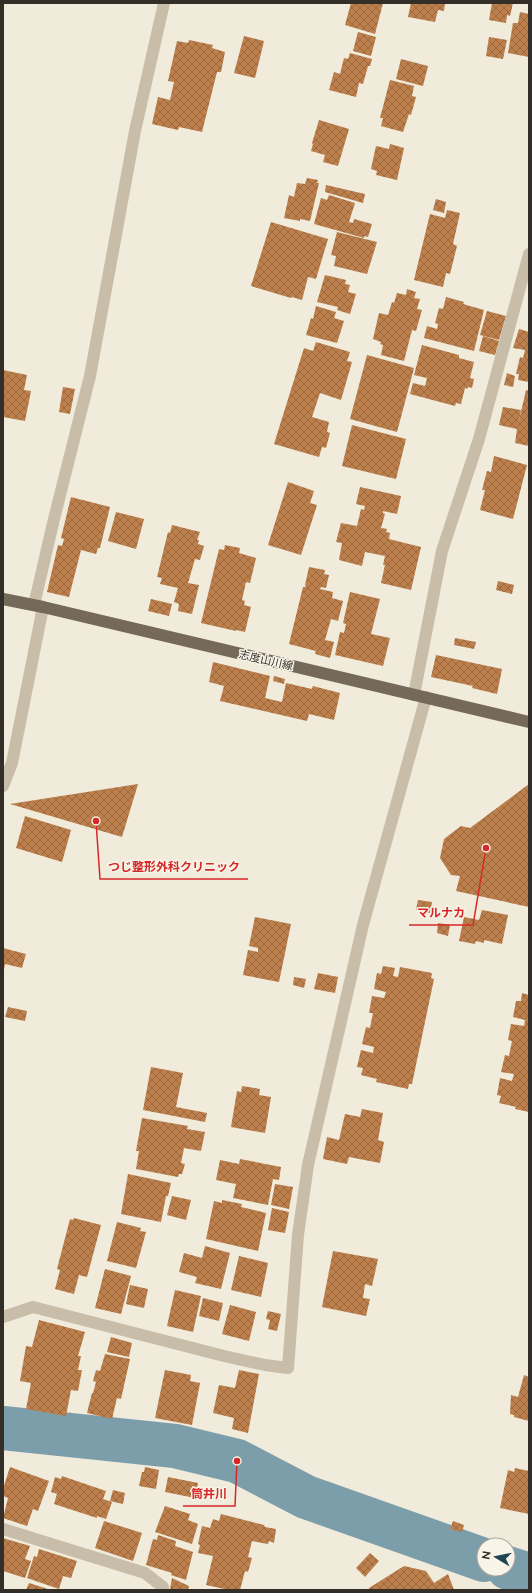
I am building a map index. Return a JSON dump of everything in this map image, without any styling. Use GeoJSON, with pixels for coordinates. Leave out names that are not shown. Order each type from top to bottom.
{"type":"FeatureCollection","features":[{"type":"Feature","properties":{"kind":"main road","name":"志度山川線"},"geometry":{"type":"LineString","coordinates":[[3,599],[39,606],[529,722]]}},
{"type":"Feature","properties":{"kind":"street"},"geometry":{"type":"LineString","coordinates":[[3,786],[12,763],[54,519],[90,376],[135,131],[164,3]]}},
{"type":"Feature","properties":{"kind":"street"},"geometry":{"type":"LineString","coordinates":[[414,694],[442,551],[479,439],[529,254]]}},
{"type":"Feature","properties":{"kind":"street"},"geometry":{"type":"LineString","coordinates":[[3,1317],[33,1307],[224,1356],[265,1365],[288,1368],[298,1235],[308,1165],[362,925],[426,697]]}},
{"type":"Feature","properties":{"kind":"street"},"geometry":{"type":"LineString","coordinates":[[3,1529],[145,1574],[163,1587],[163,1590]]}},
{"type":"Feature","properties":{"kind":"building"},"geometry":{"type":"Polygon","coordinates":[[[351,3],[383,3],[375,34],[345,25],[351,3]]]}},
{"type":"Feature","properties":{"kind":"building"},"geometry":{"type":"Polygon","coordinates":[[[411,3],[445,3],[444,11],[438,10],[435,22],[408,17],[411,3]]]}},
{"type":"Feature","properties":{"kind":"building"},"geometry":{"type":"Polygon","coordinates":[[[492,3],[513,3],[510,16],[507,15],[506,23],[489,20],[492,3]]]}},
{"type":"Feature","properties":{"kind":"building"},"geometry":{"type":"Polygon","coordinates":[[[520,12],[529,14],[529,57],[508,53],[513,23],[518,23],[520,12]]]}},
{"type":"Feature","properties":{"kind":"building"},"geometry":{"type":"Polygon","coordinates":[[[358,32],[376,37],[371,56],[353,51],[358,32]]]}},
{"type":"Feature","properties":{"kind":"building"},"geometry":{"type":"Polygon","coordinates":[[[244,36],[264,41],[255,78],[234,73],[244,36]]]}},
{"type":"Feature","properties":{"kind":"building"},"geometry":{"type":"Polygon","coordinates":[[[489,37],[507,40],[503,59],[486,56],[489,37]]]}},
{"type":"Feature","properties":{"kind":"building"},"geometry":{"type":"Polygon","coordinates":[[[189,40],[213,45],[212,48],[225,52],[221,72],[217,72],[202,132],[179,127],[178,130],[152,124],[158,97],[170,100],[174,82],[168,81],[177,41],[188,43],[189,40]]]}},
{"type":"Feature","properties":{"kind":"building"},"geometry":{"type":"Polygon","coordinates":[[[350,53],[372,59],[370,66],[368,66],[363,84],[359,83],[356,97],[329,90],[334,72],[340,74],[344,58],[348,59],[350,53]]]}},
{"type":"Feature","properties":{"kind":"building"},"geometry":{"type":"Polygon","coordinates":[[[401,59],[428,66],[423,86],[396,79],[401,59]]]}},
{"type":"Feature","properties":{"kind":"building"},"geometry":{"type":"Polygon","coordinates":[[[390,80],[414,86],[412,96],[416,97],[411,115],[409,114],[403,132],[381,126],[383,118],[380,118],[390,80]]]}},
{"type":"Feature","properties":{"kind":"building"},"geometry":{"type":"Polygon","coordinates":[[[319,120],[349,129],[338,166],[323,162],[325,155],[311,151],[319,120]]]}},
{"type":"Feature","properties":{"kind":"building"},"geometry":{"type":"Polygon","coordinates":[[[390,144],[404,148],[397,180],[376,175],[377,171],[371,169],[376,146],[389,149],[390,144]]]}},
{"type":"Feature","properties":{"kind":"building"},"geometry":{"type":"Polygon","coordinates":[[[307,178],[318,180],[317,183],[319,183],[310,221],[284,218],[289,195],[294,197],[297,183],[305,184],[307,178]]]}},
{"type":"Feature","properties":{"kind":"building"},"geometry":{"type":"Polygon","coordinates":[[[326,185],[365,194],[363,203],[325,192],[326,185]]]}},
{"type":"Feature","properties":{"kind":"building"},"geometry":{"type":"Polygon","coordinates":[[[329,195],[355,203],[349,222],[353,223],[354,219],[372,224],[368,237],[364,236],[364,238],[314,224],[321,198],[327,200],[329,195]]]}},
{"type":"Feature","properties":{"kind":"building"},"geometry":{"type":"Polygon","coordinates":[[[436,199],[446,202],[444,213],[433,210],[436,199]]]}},
{"type":"Feature","properties":{"kind":"building"},"geometry":{"type":"Polygon","coordinates":[[[447,210],[460,213],[453,244],[457,246],[450,274],[446,273],[443,287],[414,280],[430,214],[445,218],[447,210]]]}},
{"type":"Feature","properties":{"kind":"building"},"geometry":{"type":"Polygon","coordinates":[[[271,222],[328,239],[316,279],[308,277],[302,300],[251,286],[271,222]]]}},
{"type":"Feature","properties":{"kind":"building"},"geometry":{"type":"Polygon","coordinates":[[[337,232],[377,242],[367,274],[334,266],[336,256],[331,255],[337,232]]]}},
{"type":"Feature","properties":{"kind":"building"},"geometry":{"type":"Polygon","coordinates":[[[325,275],[346,280],[345,284],[350,285],[348,292],[356,294],[350,314],[337,310],[338,307],[317,302],[325,275]]]}},
{"type":"Feature","properties":{"kind":"building"},"geometry":{"type":"Polygon","coordinates":[[[407,289],[416,292],[414,298],[420,299],[417,309],[422,310],[416,331],[412,330],[404,361],[381,355],[383,345],[380,344],[381,342],[373,339],[379,313],[388,315],[392,302],[394,303],[397,293],[406,295],[407,289]]]}},
{"type":"Feature","properties":{"kind":"building"},"geometry":{"type":"Polygon","coordinates":[[[446,297],[484,310],[474,351],[424,338],[427,326],[437,329],[438,324],[435,323],[439,308],[443,309],[446,297]]]}},
{"type":"Feature","properties":{"kind":"building"},"geometry":{"type":"Polygon","coordinates":[[[316,306],[336,312],[334,318],[344,321],[337,343],[306,335],[311,318],[313,319],[316,306]]]}},
{"type":"Feature","properties":{"kind":"building"},"geometry":{"type":"Polygon","coordinates":[[[487,311],[506,316],[499,340],[480,335],[487,311]]]}},
{"type":"Feature","properties":{"kind":"building"},"geometry":{"type":"Polygon","coordinates":[[[519,329],[529,332],[529,382],[518,380],[519,374],[516,374],[520,357],[523,358],[525,350],[513,348],[519,329]]]}},
{"type":"Feature","properties":{"kind":"building"},"geometry":{"type":"Polygon","coordinates":[[[483,336],[499,341],[495,355],[479,351],[483,336]]]}},
{"type":"Feature","properties":{"kind":"building"},"geometry":{"type":"Polygon","coordinates":[[[316,342],[350,352],[347,361],[352,362],[341,400],[320,393],[312,417],[329,422],[327,432],[330,433],[326,448],[322,447],[319,457],[274,444],[304,348],[313,351],[316,342]]]}},
{"type":"Feature","properties":{"kind":"building"},"geometry":{"type":"Polygon","coordinates":[[[422,345],[459,355],[459,358],[474,362],[470,378],[474,379],[472,388],[465,388],[461,404],[456,403],[455,406],[410,394],[413,383],[425,386],[427,378],[414,375],[422,345]]]}},
{"type":"Feature","properties":{"kind":"building"},"geometry":{"type":"Polygon","coordinates":[[[367,355],[414,368],[397,432],[350,419],[367,355]]]}},
{"type":"Feature","properties":{"kind":"building"},"geometry":{"type":"Polygon","coordinates":[[[3,370],[27,375],[24,390],[31,391],[25,421],[3,417],[3,370]]]}},
{"type":"Feature","properties":{"kind":"building"},"geometry":{"type":"Polygon","coordinates":[[[507,373],[515,376],[513,387],[504,385],[507,373]]]}},
{"type":"Feature","properties":{"kind":"building"},"geometry":{"type":"Polygon","coordinates":[[[63,387],[75,389],[70,414],[59,412],[63,387]]]}},
{"type":"Feature","properties":{"kind":"building"},"geometry":{"type":"Polygon","coordinates":[[[526,390],[529,391],[529,446],[515,443],[517,429],[499,425],[503,407],[521,410],[518,425],[526,390]]]}},
{"type":"Feature","properties":{"kind":"building"},"geometry":{"type":"Polygon","coordinates":[[[352,425],[406,439],[396,479],[342,466],[352,425]]]}},
{"type":"Feature","properties":{"kind":"building"},"geometry":{"type":"Polygon","coordinates":[[[494,456],[527,465],[513,519],[480,510],[485,490],[482,490],[487,471],[491,472],[494,456]]]}},
{"type":"Feature","properties":{"kind":"building"},"geometry":{"type":"Polygon","coordinates":[[[288,482],[314,491],[310,503],[317,505],[301,555],[268,545],[288,482]]]}},
{"type":"Feature","properties":{"kind":"building"},"geometry":{"type":"Polygon","coordinates":[[[360,487],[401,496],[397,514],[383,511],[385,514],[381,528],[387,529],[386,532],[390,533],[389,539],[421,547],[411,590],[381,583],[385,565],[383,565],[385,556],[365,552],[362,566],[339,560],[342,543],[336,542],[341,523],[357,526],[361,509],[364,510],[365,506],[356,504],[360,487]]]}},
{"type":"Feature","properties":{"kind":"building"},"geometry":{"type":"Polygon","coordinates":[[[71,497],[110,507],[100,548],[98,548],[96,554],[81,550],[69,597],[47,592],[58,545],[62,546],[64,539],[61,538],[71,497]]]}},
{"type":"Feature","properties":{"kind":"building"},"geometry":{"type":"Polygon","coordinates":[[[116,512],[144,519],[136,549],[108,541],[116,512]]]}},
{"type":"Feature","properties":{"kind":"building"},"geometry":{"type":"Polygon","coordinates":[[[172,525],[200,532],[197,540],[199,540],[198,544],[204,546],[200,560],[195,559],[188,583],[199,585],[192,614],[178,611],[179,604],[174,602],[178,588],[160,584],[162,578],[157,577],[168,532],[170,533],[172,525]]]}},
{"type":"Feature","properties":{"kind":"building"},"geometry":{"type":"Polygon","coordinates":[[[225,545],[240,548],[239,553],[256,558],[250,583],[246,582],[242,600],[245,601],[244,605],[251,607],[245,632],[201,623],[219,549],[224,550],[225,545]]]}},
{"type":"Feature","properties":{"kind":"building"},"geometry":{"type":"Polygon","coordinates":[[[309,567],[325,570],[324,574],[329,575],[326,588],[321,587],[320,589],[333,592],[332,598],[343,601],[338,621],[331,619],[325,640],[334,642],[330,658],[315,654],[316,651],[289,644],[303,587],[306,586],[309,567]]]}},
{"type":"Feature","properties":{"kind":"building"},"geometry":{"type":"Polygon","coordinates":[[[498,581],[514,585],[512,594],[496,590],[498,581]]]}},
{"type":"Feature","properties":{"kind":"building"},"geometry":{"type":"Polygon","coordinates":[[[350,592],[380,599],[371,634],[390,638],[383,666],[335,655],[340,632],[344,633],[346,624],[343,623],[350,592]]]}},
{"type":"Feature","properties":{"kind":"building"},"geometry":{"type":"Polygon","coordinates":[[[151,599],[172,604],[169,616],[148,611],[151,599]]]}},
{"type":"Feature","properties":{"kind":"building"},"geometry":{"type":"Polygon","coordinates":[[[455,638],[476,642],[474,649],[454,645],[455,638]]]}},
{"type":"Feature","properties":{"kind":"building"},"geometry":{"type":"Polygon","coordinates":[[[436,655],[502,669],[497,694],[472,688],[473,686],[431,677],[436,655]]]}},
{"type":"Feature","properties":{"kind":"building"},"geometry":{"type":"Polygon","coordinates":[[[213,662],[270,676],[265,698],[282,702],[286,683],[312,689],[313,686],[340,693],[334,720],[309,714],[307,721],[220,701],[224,686],[209,682],[213,662]]]}},
{"type":"Feature","properties":{"kind":"building"},"geometry":{"type":"Polygon","coordinates":[[[274,676],[285,679],[284,684],[273,681],[274,676]]]}},
{"type":"Feature","properties":{"kind":"building"},"geometry":{"type":"Polygon","coordinates":[[[138,784],[122,837],[10,804],[138,784]]]}},
{"type":"Feature","properties":{"kind":"building"},"geometry":{"type":"Polygon","coordinates":[[[529,784],[529,907],[456,891],[460,876],[451,875],[440,858],[444,839],[461,826],[470,828],[529,784]]]}},
{"type":"Feature","properties":{"kind":"building"},"geometry":{"type":"Polygon","coordinates":[[[25,816],[71,830],[62,862],[16,848],[25,816]]]}},
{"type":"Feature","properties":{"kind":"building"},"geometry":{"type":"Polygon","coordinates":[[[418,900],[432,902],[430,913],[416,910],[418,900]]]}},
{"type":"Feature","properties":{"kind":"building"},"geometry":{"type":"Polygon","coordinates":[[[482,910],[508,915],[502,944],[484,940],[484,943],[476,941],[475,944],[459,941],[464,917],[479,920],[482,910]]]}},
{"type":"Feature","properties":{"kind":"building"},"geometry":{"type":"Polygon","coordinates":[[[255,917],[291,924],[279,982],[243,975],[248,950],[258,952],[258,948],[249,946],[255,917]]]}},
{"type":"Feature","properties":{"kind":"building"},"geometry":{"type":"Polygon","coordinates":[[[438,923],[450,925],[448,936],[437,933],[438,923]]]}},
{"type":"Feature","properties":{"kind":"building"},"geometry":{"type":"Polygon","coordinates":[[[3,948],[26,954],[22,968],[5,964],[3,975],[3,948]]]}},
{"type":"Feature","properties":{"kind":"building"},"geometry":{"type":"Polygon","coordinates":[[[383,966],[395,968],[393,976],[398,977],[400,967],[432,973],[431,978],[434,979],[412,1084],[409,1084],[408,1089],[376,1082],[377,1079],[361,1075],[363,1068],[357,1067],[361,1050],[373,1053],[374,1047],[362,1044],[366,1027],[370,1028],[373,1013],[369,1013],[372,996],[384,998],[386,992],[374,989],[377,973],[381,974],[383,966]]]}},
{"type":"Feature","properties":{"kind":"building"},"geometry":{"type":"Polygon","coordinates":[[[318,973],[338,977],[335,993],[314,989],[318,973]]]}},
{"type":"Feature","properties":{"kind":"building"},"geometry":{"type":"Polygon","coordinates":[[[294,977],[306,979],[304,988],[293,985],[294,977]]]}},
{"type":"Feature","properties":{"kind":"building"},"geometry":{"type":"Polygon","coordinates":[[[522,993],[529,995],[529,1112],[499,1103],[501,1096],[497,1095],[500,1078],[512,1081],[514,1074],[501,1072],[505,1055],[509,1056],[512,1041],[508,1040],[511,1024],[524,1026],[525,1020],[513,1017],[516,1001],[521,1001],[522,993]]]}},
{"type":"Feature","properties":{"kind":"building"},"geometry":{"type":"Polygon","coordinates":[[[8,1007],[27,1011],[25,1021],[5,1017],[8,1007]]]}},
{"type":"Feature","properties":{"kind":"building"},"geometry":{"type":"Polygon","coordinates":[[[151,1067],[183,1073],[176,1107],[207,1113],[205,1122],[143,1110],[151,1067]]]}},
{"type":"Feature","properties":{"kind":"building"},"geometry":{"type":"Polygon","coordinates":[[[242,1086],[260,1089],[259,1095],[271,1097],[265,1133],[231,1127],[237,1091],[241,1092],[242,1086]]]}},
{"type":"Feature","properties":{"kind":"building"},"geometry":{"type":"Polygon","coordinates":[[[362,1109],[383,1113],[378,1140],[384,1142],[380,1163],[349,1157],[347,1164],[323,1159],[327,1137],[339,1140],[345,1114],[360,1117],[362,1109]]]}},
{"type":"Feature","properties":{"kind":"building"},"geometry":{"type":"Polygon","coordinates":[[[142,1118],[188,1126],[187,1129],[205,1132],[201,1151],[184,1148],[181,1163],[185,1164],[182,1174],[179,1174],[178,1177],[136,1169],[139,1151],[136,1151],[142,1118]]]}},
{"type":"Feature","properties":{"kind":"building"},"geometry":{"type":"Polygon","coordinates":[[[240,1159],[281,1167],[279,1180],[273,1179],[268,1205],[233,1198],[236,1184],[216,1180],[220,1160],[239,1164],[240,1159]]]}},
{"type":"Feature","properties":{"kind":"building"},"geometry":{"type":"Polygon","coordinates":[[[128,1174],[171,1183],[168,1196],[166,1196],[161,1222],[121,1214],[128,1174]]]}},
{"type":"Feature","properties":{"kind":"building"},"geometry":{"type":"Polygon","coordinates":[[[275,1184],[293,1187],[289,1209],[271,1205],[275,1184]]]}},
{"type":"Feature","properties":{"kind":"building"},"geometry":{"type":"Polygon","coordinates":[[[172,1196],[191,1200],[186,1220],[167,1215],[172,1196]]]}},
{"type":"Feature","properties":{"kind":"building"},"geometry":{"type":"Polygon","coordinates":[[[222,1200],[242,1204],[241,1207],[266,1213],[258,1251],[206,1239],[214,1201],[222,1203],[222,1200]]]}},
{"type":"Feature","properties":{"kind":"building"},"geometry":{"type":"Polygon","coordinates":[[[272,1208],[289,1212],[285,1233],[268,1230],[272,1208]]]}},
{"type":"Feature","properties":{"kind":"building"},"geometry":{"type":"Polygon","coordinates":[[[74,1218],[101,1225],[87,1277],[79,1275],[74,1294],[55,1289],[60,1270],[57,1269],[70,1219],[73,1220],[74,1218]]]}},
{"type":"Feature","properties":{"kind":"building"},"geometry":{"type":"Polygon","coordinates":[[[117,1222],[141,1228],[140,1231],[146,1232],[136,1268],[107,1261],[117,1222]]]}},
{"type":"Feature","properties":{"kind":"building"},"geometry":{"type":"Polygon","coordinates":[[[205,1246],[230,1253],[221,1289],[195,1283],[197,1277],[179,1272],[184,1253],[202,1258],[205,1246]]]}},
{"type":"Feature","properties":{"kind":"building"},"geometry":{"type":"Polygon","coordinates":[[[333,1251],[378,1259],[372,1286],[365,1284],[363,1298],[370,1299],[366,1316],[322,1307],[333,1251]]]}},
{"type":"Feature","properties":{"kind":"building"},"geometry":{"type":"Polygon","coordinates":[[[239,1256],[268,1263],[261,1297],[231,1290],[239,1256]]]}},
{"type":"Feature","properties":{"kind":"building"},"geometry":{"type":"Polygon","coordinates":[[[105,1269],[131,1276],[121,1314],[95,1308],[105,1269]]]}},
{"type":"Feature","properties":{"kind":"building"},"geometry":{"type":"Polygon","coordinates":[[[130,1285],[148,1289],[144,1308],[126,1304],[130,1285]]]}},
{"type":"Feature","properties":{"kind":"building"},"geometry":{"type":"Polygon","coordinates":[[[175,1290],[201,1296],[193,1332],[167,1326],[175,1290]]]}},
{"type":"Feature","properties":{"kind":"building"},"geometry":{"type":"Polygon","coordinates":[[[203,1298],[223,1303],[219,1321],[199,1316],[203,1298]]]}},
{"type":"Feature","properties":{"kind":"building"},"geometry":{"type":"Polygon","coordinates":[[[230,1305],[256,1312],[249,1341],[222,1334],[230,1305]]]}},
{"type":"Feature","properties":{"kind":"building"},"geometry":{"type":"Polygon","coordinates":[[[268,1311],[281,1314],[277,1331],[268,1329],[270,1320],[266,1319],[268,1311]]]}},
{"type":"Feature","properties":{"kind":"building"},"geometry":{"type":"Polygon","coordinates":[[[39,1320],[85,1332],[78,1356],[81,1356],[78,1370],[82,1370],[78,1391],[71,1390],[66,1416],[26,1409],[31,1383],[20,1381],[26,1346],[32,1347],[39,1320]]]}},
{"type":"Feature","properties":{"kind":"building"},"geometry":{"type":"Polygon","coordinates":[[[111,1337],[132,1343],[129,1357],[107,1352],[111,1337]]]}},
{"type":"Feature","properties":{"kind":"building"},"geometry":{"type":"Polygon","coordinates":[[[105,1354],[130,1359],[121,1399],[117,1398],[112,1419],[87,1413],[96,1382],[93,1381],[96,1370],[100,1371],[105,1354]]]}},
{"type":"Feature","properties":{"kind":"building"},"geometry":{"type":"Polygon","coordinates":[[[165,1370],[191,1375],[190,1381],[200,1383],[192,1425],[155,1418],[165,1370]]]}},
{"type":"Feature","properties":{"kind":"building"},"geometry":{"type":"Polygon","coordinates":[[[239,1370],[259,1374],[248,1433],[232,1429],[234,1418],[213,1413],[219,1385],[235,1388],[239,1370]]]}},
{"type":"Feature","properties":{"kind":"building"},"geometry":{"type":"Polygon","coordinates":[[[524,1375],[529,1377],[529,1421],[514,1417],[514,1415],[510,1414],[511,1395],[518,1397],[524,1375]]]}},
{"type":"Feature","properties":{"kind":"building"},"geometry":{"type":"Polygon","coordinates":[[[10,1467],[49,1481],[38,1511],[33,1509],[27,1526],[3,1518],[8,1498],[3,1496],[3,1489],[10,1467]]]}},
{"type":"Feature","properties":{"kind":"building"},"geometry":{"type":"Polygon","coordinates":[[[145,1467],[159,1470],[156,1489],[139,1486],[142,1472],[144,1472],[145,1467]]]}},
{"type":"Feature","properties":{"kind":"building"},"geometry":{"type":"Polygon","coordinates":[[[515,1468],[529,1471],[529,1514],[500,1508],[508,1470],[514,1472],[515,1468]]]}},
{"type":"Feature","properties":{"kind":"building"},"geometry":{"type":"Polygon","coordinates":[[[62,1476],[106,1491],[103,1499],[112,1502],[106,1519],[97,1516],[97,1518],[54,1504],[57,1494],[51,1492],[55,1477],[61,1479],[62,1476]]]}},
{"type":"Feature","properties":{"kind":"building"},"geometry":{"type":"Polygon","coordinates":[[[168,1477],[198,1483],[195,1498],[165,1492],[168,1477]]]}},
{"type":"Feature","properties":{"kind":"building"},"geometry":{"type":"Polygon","coordinates":[[[113,1490],[125,1493],[123,1504],[110,1501],[113,1490]]]}},
{"type":"Feature","properties":{"kind":"building"},"geometry":{"type":"Polygon","coordinates":[[[165,1506],[190,1514],[188,1520],[198,1524],[192,1544],[155,1532],[165,1506]]]}},
{"type":"Feature","properties":{"kind":"building"},"geometry":{"type":"Polygon","coordinates":[[[221,1514],[276,1529],[274,1543],[269,1541],[268,1544],[252,1541],[248,1557],[252,1558],[248,1572],[245,1571],[240,1590],[229,1590],[206,1585],[213,1556],[198,1553],[200,1545],[198,1544],[202,1526],[210,1528],[213,1519],[219,1521],[221,1514]]]}},
{"type":"Feature","properties":{"kind":"building"},"geometry":{"type":"Polygon","coordinates":[[[104,1521],[142,1533],[133,1561],[95,1548],[104,1521]]]}},
{"type":"Feature","properties":{"kind":"building"},"geometry":{"type":"Polygon","coordinates":[[[453,1521],[464,1525],[462,1532],[450,1529],[453,1521]]]}},
{"type":"Feature","properties":{"kind":"building"},"geometry":{"type":"Polygon","coordinates":[[[158,1535],[176,1541],[175,1546],[193,1552],[186,1580],[171,1575],[172,1573],[146,1565],[153,1539],[157,1540],[158,1535]]]}},
{"type":"Feature","properties":{"kind":"building"},"geometry":{"type":"Polygon","coordinates":[[[3,1538],[30,1546],[25,1559],[31,1561],[25,1578],[3,1571],[3,1538]]]}},
{"type":"Feature","properties":{"kind":"building"},"geometry":{"type":"Polygon","coordinates":[[[39,1549],[77,1561],[71,1578],[63,1576],[59,1589],[27,1578],[34,1556],[37,1557],[39,1549]]]}},
{"type":"Feature","properties":{"kind":"building"},"geometry":{"type":"Polygon","coordinates":[[[370,1553],[379,1561],[365,1577],[356,1568],[370,1553]]]}},
{"type":"Feature","properties":{"kind":"building"},"geometry":{"type":"Polygon","coordinates":[[[404,1566],[426,1571],[434,1583],[448,1574],[454,1590],[369,1590],[369,1588],[404,1566]]]}},
{"type":"Feature","properties":{"kind":"building"},"geometry":{"type":"Polygon","coordinates":[[[172,1578],[189,1586],[188,1590],[170,1589],[172,1578]]]}},
{"type":"Feature","properties":{"kind":"building"},"geometry":{"type":"Polygon","coordinates":[[[29,1583],[51,1590],[26,1590],[29,1583]]]}},
{"type":"Feature","properties":{"kind":"waterway"},"geometry":{"type":"LineString","coordinates":[[3,1428],[175,1446],[237,1461],[306,1497],[476,1557]]}},
{"type":"Feature","properties":{"kind":"waterway"},"geometry":{"type":"LineString","coordinates":[[516,1571],[529,1575]]}},
{"type":"Feature","properties":{"kind":"place","name":"つじ整形外科クリニック"},"geometry":{"type":"Point","coordinates":[96,821]}},
{"type":"Feature","properties":{"kind":"place","name":"マルナカ"},"geometry":{"type":"Point","coordinates":[486,848]}},
{"type":"Feature","properties":{"kind":"place","name":"筒井川"},"geometry":{"type":"Point","coordinates":[237,1461]}}]}
